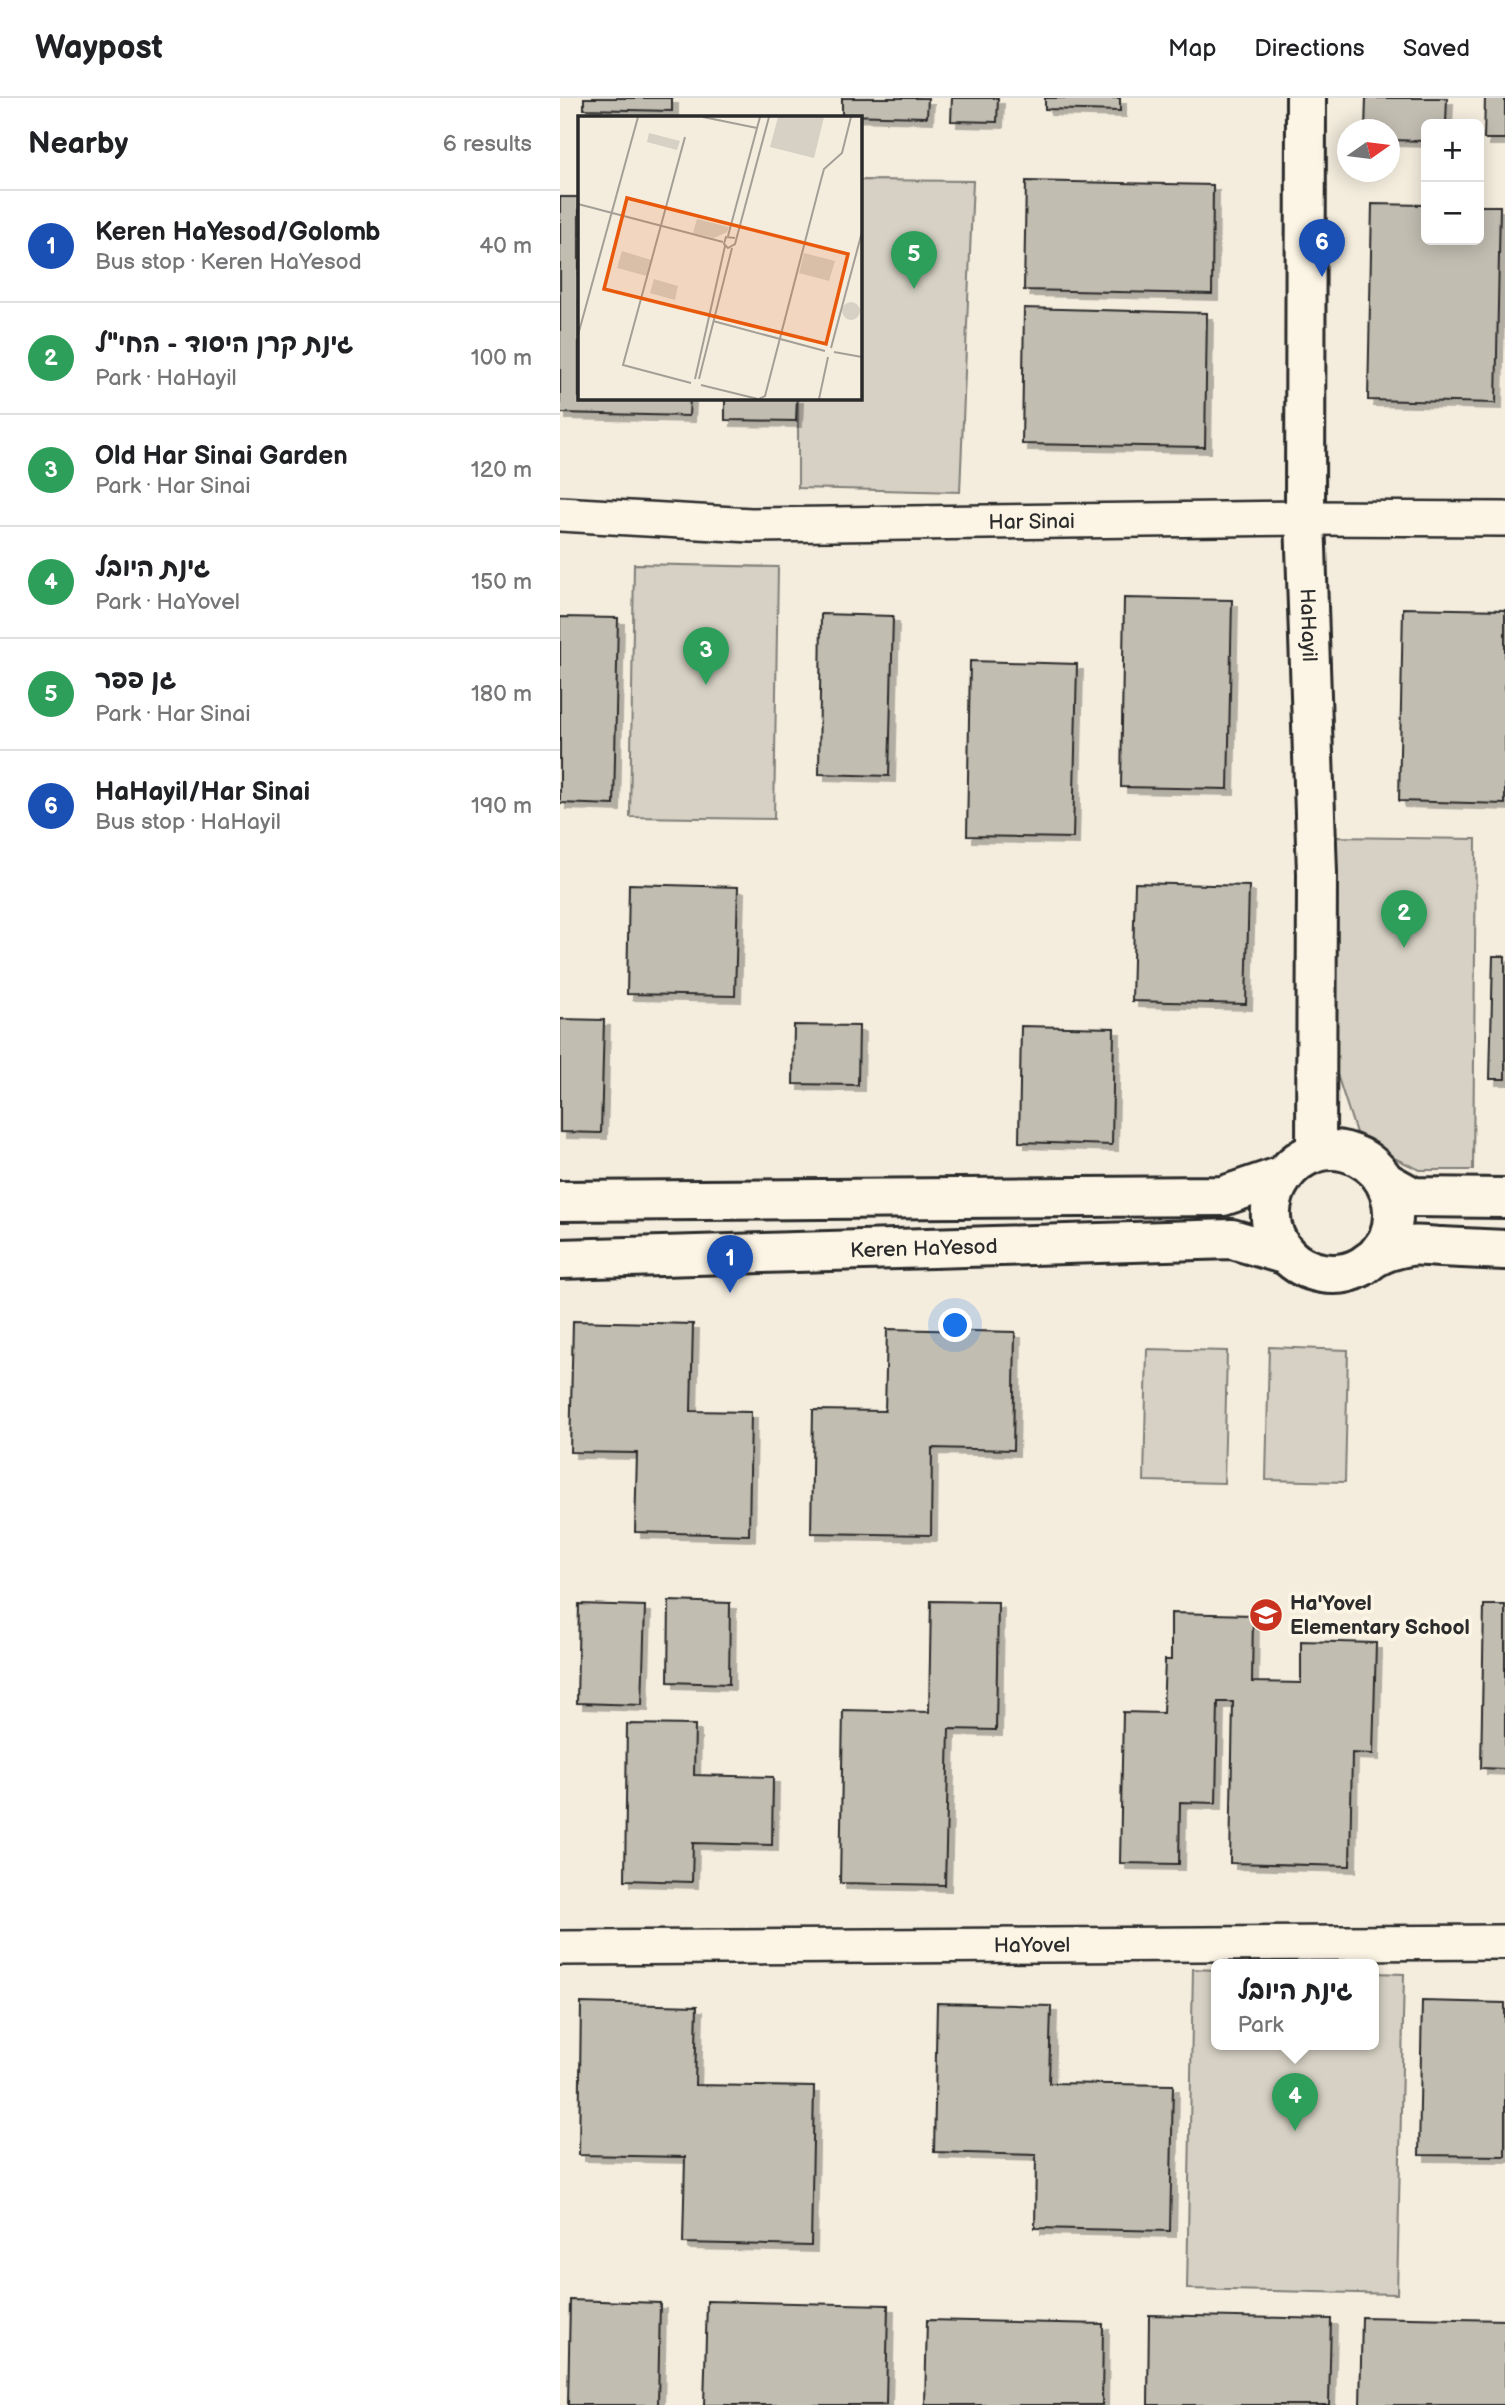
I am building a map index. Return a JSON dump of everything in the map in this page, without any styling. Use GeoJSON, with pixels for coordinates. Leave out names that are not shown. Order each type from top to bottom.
{"type":"FeatureCollection","features":[{"type":"Feature","properties":{"kind":"street","name":"HaHayil"},"geometry":{"type":"LineString","coordinates":[[1306,98],[1305,518],[1317,873],[1316,1152]]}},
{"type":"Feature","properties":{"kind":"street","name":"Har Sinai"},"geometry":{"type":"LineString","coordinates":[[560,514],[751,525],[1305,518],[1505,519]]}},
{"type":"Feature","properties":{"kind":"street"},"geometry":{"type":"LineString","coordinates":[[1337,1150],[1357,1156],[1374,1167],[1386,1182],[1392,1201],[1393,1221],[1387,1240],[1376,1256],[1360,1268],[1341,1274],[1321,1273],[1302,1267],[1287,1255],[1275,1237],[1270,1217],[1273,1195],[1282,1176],[1296,1162],[1316,1152],[1337,1150]]}},
{"type":"Feature","properties":{"kind":"street"},"geometry":{"type":"LineString","coordinates":[[560,1201],[1223,1196],[1282,1176]]}},
{"type":"Feature","properties":{"kind":"street"},"geometry":{"type":"LineString","coordinates":[[1386,1182],[1413,1197],[1505,1198]]}},
{"type":"Feature","properties":{"kind":"street","name":"Keren HaYesod"},"geometry":{"type":"LineString","coordinates":[[560,1259],[1232,1239],[1287,1255]]}},
{"type":"Feature","properties":{"kind":"street"},"geometry":{"type":"LineString","coordinates":[[1376,1256],[1410,1246],[1505,1250]]}},
{"type":"Feature","properties":{"kind":"street","name":"HaYovel"},"geometry":{"type":"LineString","coordinates":[[560,1948],[1505,1942]]}},
{"type":"Feature","properties":{"kind":"shaded area"},"geometry":{"type":"Polygon","coordinates":[[[861,180],[973,181],[960,492],[798,488],[798,399],[861,399],[861,180]]]}},
{"type":"Feature","properties":{"kind":"shaded area"},"geometry":{"type":"Polygon","coordinates":[[[634,564],[778,567],[774,819],[630,817],[634,564]]]}},
{"type":"Feature","properties":{"kind":"shaded area"},"geometry":{"type":"Polygon","coordinates":[[[1333,837],[1476,839],[1473,1170],[1420,1170],[1359,1142],[1331,1056],[1333,837]]]}},
{"type":"Feature","properties":{"kind":"shaded area"},"geometry":{"type":"Polygon","coordinates":[[[1269,1347],[1348,1350],[1345,1482],[1266,1480],[1269,1347]]]}},
{"type":"Feature","properties":{"kind":"shaded area"},"geometry":{"type":"Polygon","coordinates":[[[1147,1349],[1227,1351],[1224,1483],[1144,1481],[1147,1349]]]}},
{"type":"Feature","properties":{"kind":"shaded area"},"geometry":{"type":"Polygon","coordinates":[[[1193,1969],[1211,1970],[1211,2050],[1379,2050],[1379,1973],[1404,1974],[1397,2294],[1187,2289],[1193,1969]]]}},
{"type":"Feature","properties":{"kind":"building"},"geometry":{"type":"Polygon","coordinates":[[[584,98],[672,98],[672,111],[584,109],[584,98]]]}},
{"type":"Feature","properties":{"kind":"building"},"geometry":{"type":"Polygon","coordinates":[[[842,98],[928,98],[927,117],[842,115],[842,98]]]}},
{"type":"Feature","properties":{"kind":"building"},"geometry":{"type":"Polygon","coordinates":[[[952,98],[998,98],[997,122],[951,121],[952,98]]]}},
{"type":"Feature","properties":{"kind":"building"},"geometry":{"type":"Polygon","coordinates":[[[1045,98],[1120,98],[1120,111],[1045,109],[1045,98]]]}},
{"type":"Feature","properties":{"kind":"building"},"geometry":{"type":"Polygon","coordinates":[[[1366,98],[1447,98],[1446,119],[1421,119],[1421,141],[1400,140],[1400,119],[1365,119],[1366,98]]]}},
{"type":"Feature","properties":{"kind":"building"},"geometry":{"type":"Polygon","coordinates":[[[1485,98],[1505,98],[1505,139],[1484,139],[1485,98]]]}},
{"type":"Feature","properties":{"kind":"building"},"geometry":{"type":"Polygon","coordinates":[[[1026,181],[1213,185],[1212,294],[1024,290],[1026,181]]]}},
{"type":"Feature","properties":{"kind":"building"},"geometry":{"type":"Polygon","coordinates":[[[560,197],[578,197],[578,399],[690,399],[689,416],[560,413],[560,197]]]}},
{"type":"Feature","properties":{"kind":"building"},"geometry":{"type":"Polygon","coordinates":[[[1372,204],[1421,205],[1421,245],[1484,245],[1484,206],[1500,206],[1496,403],[1368,400],[1372,204]]]}},
{"type":"Feature","properties":{"kind":"building"},"geometry":{"type":"Polygon","coordinates":[[[1024,308],[1207,313],[1205,447],[1022,444],[1024,308]]]}},
{"type":"Feature","properties":{"kind":"building"},"geometry":{"type":"Polygon","coordinates":[[[725,399],[797,399],[796,421],[725,420],[725,399]]]}},
{"type":"Feature","properties":{"kind":"building"},"geometry":{"type":"Polygon","coordinates":[[[1124,598],[1232,600],[1228,789],[1121,787],[1124,598]]]}},
{"type":"Feature","properties":{"kind":"building"},"geometry":{"type":"Polygon","coordinates":[[[1403,608],[1505,610],[1505,804],[1399,801],[1403,608]]]}},
{"type":"Feature","properties":{"kind":"building"},"geometry":{"type":"Polygon","coordinates":[[[821,614],[893,616],[889,776],[819,774],[821,614]]]}},
{"type":"Feature","properties":{"kind":"building"},"geometry":{"type":"Polygon","coordinates":[[[560,617],[618,618],[614,805],[560,803],[560,617]]]}},
{"type":"Feature","properties":{"kind":"building"},"geometry":{"type":"Polygon","coordinates":[[[970,661],[1077,664],[1073,838],[967,836],[970,661]]]}},
{"type":"Feature","properties":{"kind":"building"},"geometry":{"type":"Polygon","coordinates":[[[1135,883],[1249,886],[1246,1004],[1132,1001],[1135,883]]]}},
{"type":"Feature","properties":{"kind":"building"},"geometry":{"type":"Polygon","coordinates":[[[629,884],[738,887],[735,996],[627,994],[629,884]]]}},
{"type":"Feature","properties":{"kind":"building"},"geometry":{"type":"Polygon","coordinates":[[[1493,956],[1505,956],[1505,1079],[1490,1079],[1493,956]]]}},
{"type":"Feature","properties":{"kind":"building"},"geometry":{"type":"Polygon","coordinates":[[[560,1019],[604,1020],[601,1133],[560,1132],[560,1019]]]}},
{"type":"Feature","properties":{"kind":"building"},"geometry":{"type":"Polygon","coordinates":[[[794,1025],[859,1026],[858,1085],[793,1084],[794,1025]]]}},
{"type":"Feature","properties":{"kind":"building"},"geometry":{"type":"Polygon","coordinates":[[[1021,1026],[1114,1028],[1112,1145],[1019,1142],[1021,1026]]]}},
{"type":"Feature","properties":{"kind":"building"},"geometry":{"type":"Polygon","coordinates":[[[573,1321],[693,1324],[691,1411],[751,1412],[749,1535],[635,1532],[637,1453],[570,1452],[573,1321]]]}},
{"type":"Feature","properties":{"kind":"building"},"geometry":{"type":"Polygon","coordinates":[[[887,1329],[1015,1332],[1013,1450],[932,1448],[931,1535],[811,1533],[813,1410],[885,1411],[887,1329]]]}},
{"type":"Feature","properties":{"kind":"building"},"geometry":{"type":"Polygon","coordinates":[[[669,1601],[730,1603],[729,1684],[668,1682],[669,1601]]]}},
{"type":"Feature","properties":{"kind":"building"},"geometry":{"type":"Polygon","coordinates":[[[931,1601],[998,1602],[996,1730],[949,1729],[945,1885],[840,1883],[843,1710],[929,1712],[931,1601]]]}},
{"type":"Feature","properties":{"kind":"building"},"geometry":{"type":"Polygon","coordinates":[[[579,1604],[645,1606],[642,1705],[577,1703],[579,1604]]]}},
{"type":"Feature","properties":{"kind":"building"},"geometry":{"type":"Polygon","coordinates":[[[1484,1605],[1505,1605],[1505,1769],[1481,1768],[1484,1605]]]}},
{"type":"Feature","properties":{"kind":"building"},"geometry":{"type":"Polygon","coordinates":[[[1171,1613],[1253,1615],[1252,1682],[1301,1683],[1301,1641],[1376,1643],[1373,1754],[1352,1753],[1350,1866],[1230,1863],[1233,1702],[1218,1702],[1216,1803],[1180,1802],[1179,1864],[1120,1863],[1123,1712],[1163,1713],[1165,1660],[1171,1660],[1171,1613]]]}},
{"type":"Feature","properties":{"kind":"building"},"geometry":{"type":"Polygon","coordinates":[[[627,1724],[695,1725],[694,1775],[773,1777],[772,1845],[693,1843],[692,1882],[625,1880],[627,1724]]]}},
{"type":"Feature","properties":{"kind":"building"},"geometry":{"type":"Polygon","coordinates":[[[1422,2001],[1505,2003],[1505,2156],[1419,2155],[1422,2001]]]}},
{"type":"Feature","properties":{"kind":"building"},"geometry":{"type":"Polygon","coordinates":[[[581,2003],[697,2006],[695,2085],[814,2087],[811,2246],[683,2243],[685,2157],[579,2155],[581,2003]]]}},
{"type":"Feature","properties":{"kind":"building"},"geometry":{"type":"Polygon","coordinates":[[[937,2003],[1051,2006],[1049,2083],[1173,2085],[1170,2231],[1035,2228],[1036,2155],[934,2152],[937,2003]]]}},
{"type":"Feature","properties":{"kind":"building"},"geometry":{"type":"Polygon","coordinates":[[[570,2300],[660,2303],[658,2405],[568,2405],[570,2300]]]}},
{"type":"Feature","properties":{"kind":"building"},"geometry":{"type":"Polygon","coordinates":[[[707,2301],[888,2305],[886,2405],[704,2405],[707,2301]]]}},
{"type":"Feature","properties":{"kind":"building"},"geometry":{"type":"Polygon","coordinates":[[[1149,2315],[1331,2319],[1329,2405],[1148,2405],[1149,2315]]]}},
{"type":"Feature","properties":{"kind":"building"},"geometry":{"type":"Polygon","coordinates":[[[1362,2317],[1505,2320],[1505,2405],[1360,2405],[1362,2317]]]}},
{"type":"Feature","properties":{"kind":"building"},"geometry":{"type":"Polygon","coordinates":[[[927,2320],[1103,2324],[1102,2405],[925,2405],[927,2320]]]}},
{"type":"Feature","properties":{"kind":"place","name":"HaHayil/Har Sinai"},"geometry":{"type":"Point","coordinates":[1322,277]}},
{"type":"Feature","properties":{"kind":"place","name":"גן פפר"},"geometry":{"type":"Point","coordinates":[914,289]}},
{"type":"Feature","properties":{"kind":"place","name":"Old Har Sinai Garden"},"geometry":{"type":"Point","coordinates":[706,685]}},
{"type":"Feature","properties":{"kind":"place","name":"גינת קרן היסוד - החי\"ל"},"geometry":{"type":"Point","coordinates":[1404,948]}},
{"type":"Feature","properties":{"kind":"place","name":"Keren HaYesod/Golomb"},"geometry":{"type":"Point","coordinates":[730,1293]}},
{"type":"Feature","properties":{"kind":"place","name":"Ha'Yovel Elementary School"},"geometry":{"type":"Point","coordinates":[1266,1615]}},
{"type":"Feature","properties":{"kind":"place","name":"גינת היובל"},"geometry":{"type":"Point","coordinates":[1295,2131]}}]}
